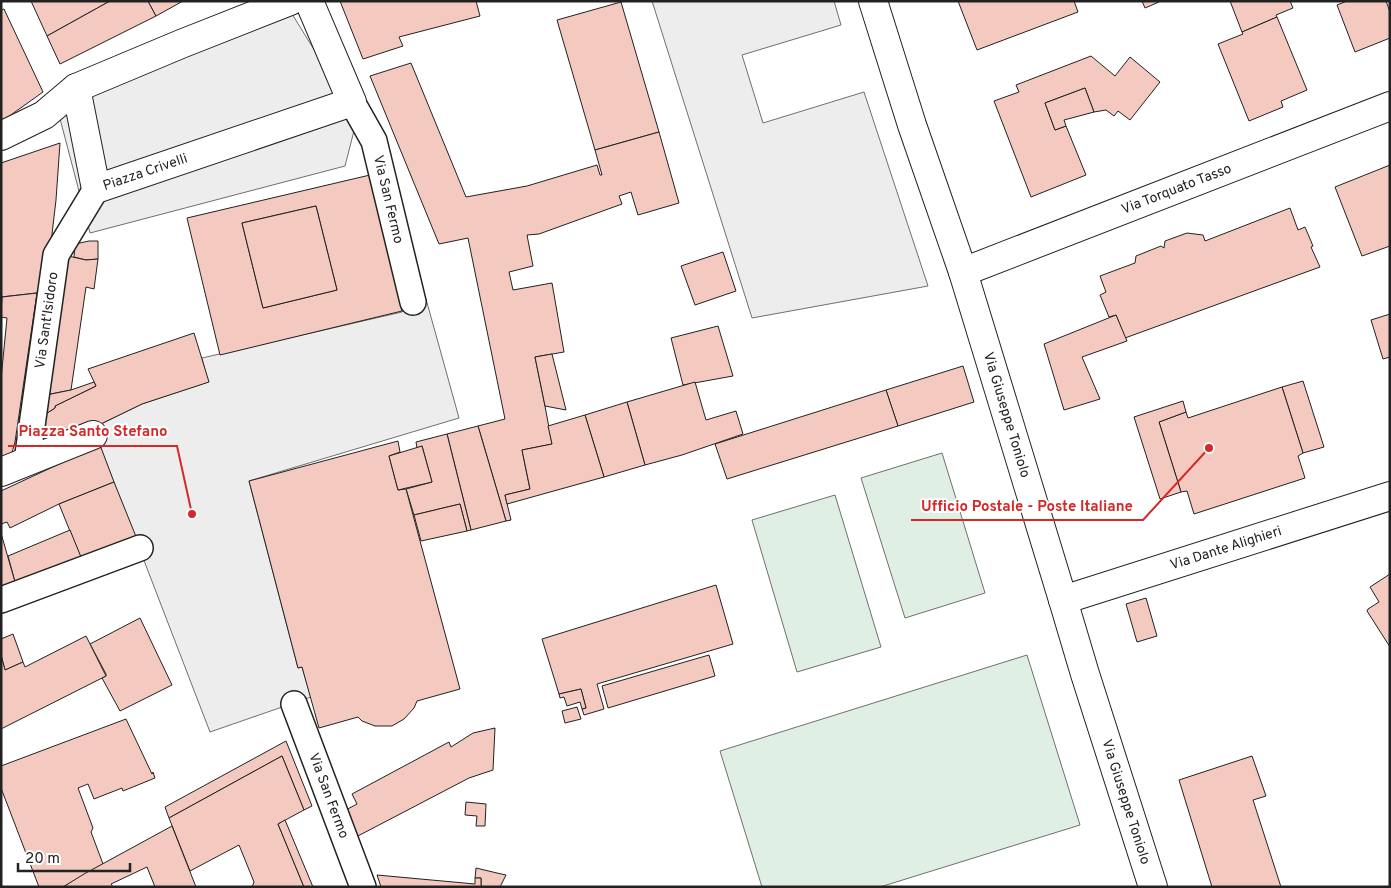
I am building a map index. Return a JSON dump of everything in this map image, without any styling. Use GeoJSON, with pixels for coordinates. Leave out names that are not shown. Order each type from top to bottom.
{"type":"FeatureCollection","features":[{"type":"Feature","properties":{"kind":"street"},"geometry":{"type":"LineString","coordinates":[[1,136],[44,115],[76,88],[290,1]]}},
{"type":"Feature","properties":{"kind":"street"},"geometry":{"type":"LineString","coordinates":[[309,1],[352,102]]}},
{"type":"Feature","properties":{"kind":"street","name":"Via Giuseppe Toniolo"},"geometry":{"type":"LineString","coordinates":[[872,1],[912,125],[963,272],[1084,674],[1153,887]]}},
{"type":"Feature","properties":{"kind":"street","name":"Piazza Crivelli"},"geometry":{"type":"LineString","coordinates":[[76,88],[96,190],[352,102]]}},
{"type":"Feature","properties":{"kind":"street","name":"Via San Fermo"},"geometry":{"type":"LineString","coordinates":[[352,102],[374,142],[413,302]]}},
{"type":"Feature","properties":{"kind":"street","name":"Via Torquato Tasso"},"geometry":{"type":"LineString","coordinates":[[963,272],[1390,106]]}},
{"type":"Feature","properties":{"kind":"street","name":"Via Sant'Isidoro"},"geometry":{"type":"LineString","coordinates":[[27,461],[56,255],[96,190]]}},
{"type":"Feature","properties":{"kind":"street"},"geometry":{"type":"LineString","coordinates":[[1,472],[93,435]]}},
{"type":"Feature","properties":{"kind":"street","name":"Via Dante Alighieri"},"geometry":{"type":"LineString","coordinates":[[1063,600],[1390,496]]}},
{"type":"Feature","properties":{"kind":"street"},"geometry":{"type":"LineString","coordinates":[[1,600],[140,548]]}},
{"type":"Feature","properties":{"kind":"street","name":"Via San Fermo"},"geometry":{"type":"LineString","coordinates":[[294,704],[363,887]]}},
{"type":"Feature","properties":{"kind":"green space"},"geometry":{"type":"Polygon","coordinates":[[[942,453],[985,593],[905,618],[861,478],[942,453]]]}},
{"type":"Feature","properties":{"kind":"green space"},"geometry":{"type":"Polygon","coordinates":[[[835,495],[881,647],[797,672],[752,520],[835,495]]]}},
{"type":"Feature","properties":{"kind":"green space"},"geometry":{"type":"Polygon","coordinates":[[[1027,655],[1080,825],[880,887],[762,887],[720,751],[1027,655]]]}},
{"type":"Feature","properties":{"kind":"shaded area"},"geometry":{"type":"Polygon","coordinates":[[[284,1],[357,119],[345,166],[90,233],[53,92],[284,1]]]}},
{"type":"Feature","properties":{"kind":"shaded area"},"geometry":{"type":"Polygon","coordinates":[[[652,1],[834,1],[841,25],[742,55],[763,123],[864,92],[928,286],[752,318],[652,1]]]}},
{"type":"Feature","properties":{"kind":"shaded area"},"geometry":{"type":"Polygon","coordinates":[[[426,299],[459,418],[249,481],[298,668],[302,667],[311,697],[210,732],[93,428],[142,404],[208,382],[202,358],[402,312],[413,302],[426,299]]]}},
{"type":"Feature","properties":{"kind":"building"},"geometry":{"type":"Polygon","coordinates":[[[31,1],[110,1],[47,36],[31,1]]]}},
{"type":"Feature","properties":{"kind":"building"},"geometry":{"type":"Polygon","coordinates":[[[110,1],[148,1],[156,16],[60,64],[47,36],[110,1]]]}},
{"type":"Feature","properties":{"kind":"building"},"geometry":{"type":"Polygon","coordinates":[[[148,1],[183,1],[156,16],[148,1]]]}},
{"type":"Feature","properties":{"kind":"building"},"geometry":{"type":"Polygon","coordinates":[[[340,1],[476,1],[480,16],[399,37],[403,46],[363,59],[340,1]]]}},
{"type":"Feature","properties":{"kind":"building"},"geometry":{"type":"Polygon","coordinates":[[[958,1],[1074,1],[1078,12],[977,50],[958,1]]]}},
{"type":"Feature","properties":{"kind":"building"},"geometry":{"type":"Polygon","coordinates":[[[1142,1],[1159,1],[1159,2],[1145,8],[1142,1]]]}},
{"type":"Feature","properties":{"kind":"building"},"geometry":{"type":"Polygon","coordinates":[[[1230,1],[1290,1],[1293,8],[1242,32],[1230,1]]]}},
{"type":"Feature","properties":{"kind":"building"},"geometry":{"type":"Polygon","coordinates":[[[1347,1],[1386,1],[1390,12],[1390,38],[1355,52],[1337,5],[1347,1]]]}},
{"type":"Feature","properties":{"kind":"building"},"geometry":{"type":"Polygon","coordinates":[[[621,2],[659,132],[595,150],[557,20],[621,2]]]}},
{"type":"Feature","properties":{"kind":"building"},"geometry":{"type":"Polygon","coordinates":[[[4,9],[43,92],[1,122],[1,10],[4,9]]]}},
{"type":"Feature","properties":{"kind":"building"},"geometry":{"type":"Polygon","coordinates":[[[1277,17],[1307,90],[1281,101],[1283,107],[1249,121],[1218,44],[1277,17]]]}},
{"type":"Feature","properties":{"kind":"building"},"geometry":{"type":"Polygon","coordinates":[[[1091,56],[1115,76],[1130,57],[1160,82],[1130,120],[1118,111],[1114,116],[1106,110],[1094,112],[1085,88],[1045,103],[1055,130],[1066,126],[1086,175],[1031,197],[994,101],[1019,92],[1016,85],[1091,56]]]}},
{"type":"Feature","properties":{"kind":"building"},"geometry":{"type":"Polygon","coordinates":[[[411,63],[466,197],[527,186],[597,165],[600,175],[602,175],[595,150],[659,132],[679,203],[638,215],[631,192],[619,196],[622,204],[539,234],[527,235],[533,266],[509,272],[513,290],[552,283],[564,352],[535,357],[552,444],[522,450],[530,489],[505,495],[511,520],[506,521],[478,426],[505,419],[468,238],[439,244],[370,76],[411,63]]]}},
{"type":"Feature","properties":{"kind":"building"},"geometry":{"type":"Polygon","coordinates":[[[1085,88],[1094,112],[1064,120],[1066,126],[1055,130],[1045,103],[1085,88]]]}},
{"type":"Feature","properties":{"kind":"building"},"geometry":{"type":"Polygon","coordinates":[[[60,143],[56,200],[45,294],[37,293],[1,297],[1,163],[60,143]]]}},
{"type":"Feature","properties":{"kind":"building"},"geometry":{"type":"Polygon","coordinates":[[[1390,165],[1390,246],[1362,256],[1335,187],[1390,165]]]}},
{"type":"Feature","properties":{"kind":"building"},"geometry":{"type":"Polygon","coordinates":[[[370,175],[402,311],[220,355],[187,218],[370,175]],[[316,206],[242,223],[263,308],[337,290],[316,206]]]}},
{"type":"Feature","properties":{"kind":"building"},"geometry":{"type":"Polygon","coordinates":[[[316,206],[337,290],[263,308],[242,223],[316,206]]]}},
{"type":"Feature","properties":{"kind":"building"},"geometry":{"type":"Polygon","coordinates":[[[1290,208],[1298,230],[1305,227],[1320,267],[1125,338],[1116,315],[1109,317],[1100,295],[1106,292],[1100,276],[1135,263],[1136,256],[1161,246],[1164,248],[1165,241],[1187,233],[1203,235],[1205,241],[1290,208]]]}},
{"type":"Feature","properties":{"kind":"building"},"geometry":{"type":"Polygon","coordinates":[[[98,241],[98,259],[86,260],[74,257],[75,244],[98,241]]]}},
{"type":"Feature","properties":{"kind":"building"},"geometry":{"type":"Polygon","coordinates":[[[723,252],[736,291],[695,305],[681,266],[723,252]]]}},
{"type":"Feature","properties":{"kind":"building"},"geometry":{"type":"Polygon","coordinates":[[[68,256],[86,260],[98,259],[94,289],[86,287],[71,390],[46,395],[68,256]]]}},
{"type":"Feature","properties":{"kind":"building"},"geometry":{"type":"Polygon","coordinates":[[[37,293],[15,442],[9,463],[1,466],[1,379],[7,318],[1,317],[2,297],[37,293]]]}},
{"type":"Feature","properties":{"kind":"building"},"geometry":{"type":"Polygon","coordinates":[[[1390,314],[1390,357],[1383,359],[1371,320],[1390,314]]]}},
{"type":"Feature","properties":{"kind":"building"},"geometry":{"type":"Polygon","coordinates":[[[1116,315],[1127,341],[1082,357],[1100,399],[1064,410],[1044,344],[1116,315]]]}},
{"type":"Feature","properties":{"kind":"building"},"geometry":{"type":"Polygon","coordinates":[[[718,326],[733,376],[683,385],[671,338],[718,326]]]}},
{"type":"Feature","properties":{"kind":"building"},"geometry":{"type":"Polygon","coordinates":[[[194,333],[209,382],[142,404],[49,449],[44,415],[55,408],[55,406],[96,386],[88,369],[194,333]]]}},
{"type":"Feature","properties":{"kind":"building"},"geometry":{"type":"Polygon","coordinates":[[[552,354],[566,410],[545,406],[535,357],[552,354]]]}},
{"type":"Feature","properties":{"kind":"building"},"geometry":{"type":"Polygon","coordinates":[[[963,366],[974,402],[898,426],[886,390],[963,366]]]}},
{"type":"Feature","properties":{"kind":"building"},"geometry":{"type":"Polygon","coordinates":[[[1303,381],[1324,447],[1303,453],[1282,387],[1303,381]]]}},
{"type":"Feature","properties":{"kind":"building"},"geometry":{"type":"Polygon","coordinates":[[[94,382],[96,386],[55,406],[55,408],[44,415],[46,395],[71,390],[94,382]]]}},
{"type":"Feature","properties":{"kind":"building"},"geometry":{"type":"Polygon","coordinates":[[[695,382],[706,420],[736,411],[743,434],[682,455],[645,465],[627,402],[695,382]]]}},
{"type":"Feature","properties":{"kind":"building"},"geometry":{"type":"Polygon","coordinates":[[[1282,387],[1303,453],[1298,456],[1305,478],[1194,514],[1187,491],[1181,492],[1159,422],[1186,412],[1188,418],[1282,387]]]}},
{"type":"Feature","properties":{"kind":"building"},"geometry":{"type":"Polygon","coordinates":[[[886,390],[898,426],[727,479],[715,444],[886,390]]]}},
{"type":"Feature","properties":{"kind":"building"},"geometry":{"type":"Polygon","coordinates":[[[1183,401],[1186,412],[1159,422],[1181,492],[1160,499],[1134,417],[1183,401]]]}},
{"type":"Feature","properties":{"kind":"building"},"geometry":{"type":"Polygon","coordinates":[[[627,402],[645,465],[604,477],[585,415],[627,402]]]}},
{"type":"Feature","properties":{"kind":"building"},"geometry":{"type":"Polygon","coordinates":[[[585,415],[604,477],[507,504],[505,495],[530,489],[522,450],[552,444],[548,426],[585,415]]]}},
{"type":"Feature","properties":{"kind":"building"},"geometry":{"type":"Polygon","coordinates":[[[478,426],[506,521],[471,530],[447,434],[478,426]]]}},
{"type":"Feature","properties":{"kind":"building"},"geometry":{"type":"Polygon","coordinates":[[[447,434],[471,530],[467,531],[460,504],[414,515],[406,489],[432,482],[422,446],[417,448],[416,442],[447,434]]]}},
{"type":"Feature","properties":{"kind":"building"},"geometry":{"type":"Polygon","coordinates":[[[398,441],[400,452],[389,456],[398,490],[406,489],[460,689],[417,701],[414,708],[404,719],[392,726],[375,726],[362,721],[358,717],[319,728],[302,667],[298,668],[249,481],[398,441]]]}},
{"type":"Feature","properties":{"kind":"building"},"geometry":{"type":"Polygon","coordinates":[[[100,445],[114,482],[59,504],[10,528],[7,522],[1,524],[1,491],[100,445]]]}},
{"type":"Feature","properties":{"kind":"building"},"geometry":{"type":"Polygon","coordinates":[[[422,446],[432,482],[398,490],[389,456],[422,446]]]}},
{"type":"Feature","properties":{"kind":"building"},"geometry":{"type":"Polygon","coordinates":[[[114,482],[137,539],[82,561],[59,504],[114,482]]]}},
{"type":"Feature","properties":{"kind":"building"},"geometry":{"type":"Polygon","coordinates":[[[460,504],[467,531],[421,541],[414,515],[460,504]]]}},
{"type":"Feature","properties":{"kind":"building"},"geometry":{"type":"Polygon","coordinates":[[[70,530],[81,557],[15,582],[8,556],[70,530]]]}},
{"type":"Feature","properties":{"kind":"building"},"geometry":{"type":"Polygon","coordinates":[[[1,533],[15,582],[1,590],[1,533]]]}},
{"type":"Feature","properties":{"kind":"building"},"geometry":{"type":"Polygon","coordinates":[[[1390,574],[1390,647],[1367,611],[1379,602],[1370,587],[1390,574]]]}},
{"type":"Feature","properties":{"kind":"building"},"geometry":{"type":"Polygon","coordinates":[[[716,585],[733,644],[597,684],[604,709],[584,715],[582,709],[586,708],[581,689],[559,694],[542,639],[716,585]]]}},
{"type":"Feature","properties":{"kind":"building"},"geometry":{"type":"Polygon","coordinates":[[[1146,598],[1157,636],[1137,642],[1126,604],[1146,598]]]}},
{"type":"Feature","properties":{"kind":"building"},"geometry":{"type":"Polygon","coordinates":[[[140,618],[172,685],[120,711],[102,678],[106,674],[90,644],[140,618]]]}},
{"type":"Feature","properties":{"kind":"building"},"geometry":{"type":"Polygon","coordinates":[[[13,634],[23,662],[5,670],[1,655],[1,639],[13,634]]]}},
{"type":"Feature","properties":{"kind":"building"},"geometry":{"type":"Polygon","coordinates":[[[86,636],[106,676],[1,729],[1,655],[5,670],[23,662],[25,667],[86,636]]]}},
{"type":"Feature","properties":{"kind":"building"},"geometry":{"type":"Polygon","coordinates":[[[709,655],[715,676],[608,708],[602,686],[709,655]]]}},
{"type":"Feature","properties":{"kind":"building"},"geometry":{"type":"Polygon","coordinates":[[[581,689],[586,708],[582,709],[580,702],[567,706],[564,697],[560,698],[559,694],[581,689]]]}},
{"type":"Feature","properties":{"kind":"building"},"geometry":{"type":"Polygon","coordinates":[[[577,707],[581,719],[565,723],[562,711],[577,707]]]}},
{"type":"Feature","properties":{"kind":"building"},"geometry":{"type":"Polygon","coordinates":[[[126,719],[155,778],[123,791],[122,788],[94,799],[88,784],[78,788],[93,828],[91,832],[103,864],[63,887],[39,887],[1,788],[1,766],[126,719]]]}},
{"type":"Feature","properties":{"kind":"building"},"geometry":{"type":"Polygon","coordinates":[[[495,728],[493,770],[469,778],[356,837],[344,811],[357,804],[352,794],[449,742],[451,747],[473,733],[495,728]]]}},
{"type":"Feature","properties":{"kind":"building"},"geometry":{"type":"Polygon","coordinates":[[[286,741],[312,806],[304,810],[282,756],[169,818],[165,807],[286,741]]]}},
{"type":"Feature","properties":{"kind":"building"},"geometry":{"type":"Polygon","coordinates":[[[282,756],[304,810],[278,824],[304,887],[252,887],[254,882],[239,845],[190,871],[169,818],[282,756]]]}},
{"type":"Feature","properties":{"kind":"building"},"geometry":{"type":"Polygon","coordinates":[[[1252,756],[1266,796],[1253,800],[1281,887],[1212,887],[1179,780],[1252,756]]]}},
{"type":"Feature","properties":{"kind":"building"},"geometry":{"type":"Polygon","coordinates":[[[466,802],[486,804],[485,826],[476,826],[477,816],[465,815],[466,802]]]}},
{"type":"Feature","properties":{"kind":"building"},"geometry":{"type":"Polygon","coordinates":[[[285,820],[313,887],[304,887],[278,824],[285,820]]]}},
{"type":"Feature","properties":{"kind":"building"},"geometry":{"type":"Polygon","coordinates":[[[172,826],[196,887],[155,887],[147,867],[111,884],[113,887],[63,887],[84,874],[172,826]]]}},
{"type":"Feature","properties":{"kind":"building"},"geometry":{"type":"Polygon","coordinates":[[[476,868],[506,875],[500,887],[481,887],[481,878],[475,878],[476,868]]]}},
{"type":"Feature","properties":{"kind":"building"},"geometry":{"type":"Polygon","coordinates":[[[377,875],[475,884],[475,878],[481,878],[481,887],[381,887],[377,875]]]}},
{"type":"Feature","properties":{"kind":"place","name":"Ufficio Postale - Poste Italiane"},"geometry":{"type":"Point","coordinates":[1209,448]}},
{"type":"Feature","properties":{"kind":"place","name":"Piazza Santo Stefano"},"geometry":{"type":"Point","coordinates":[192,514]}}]}
